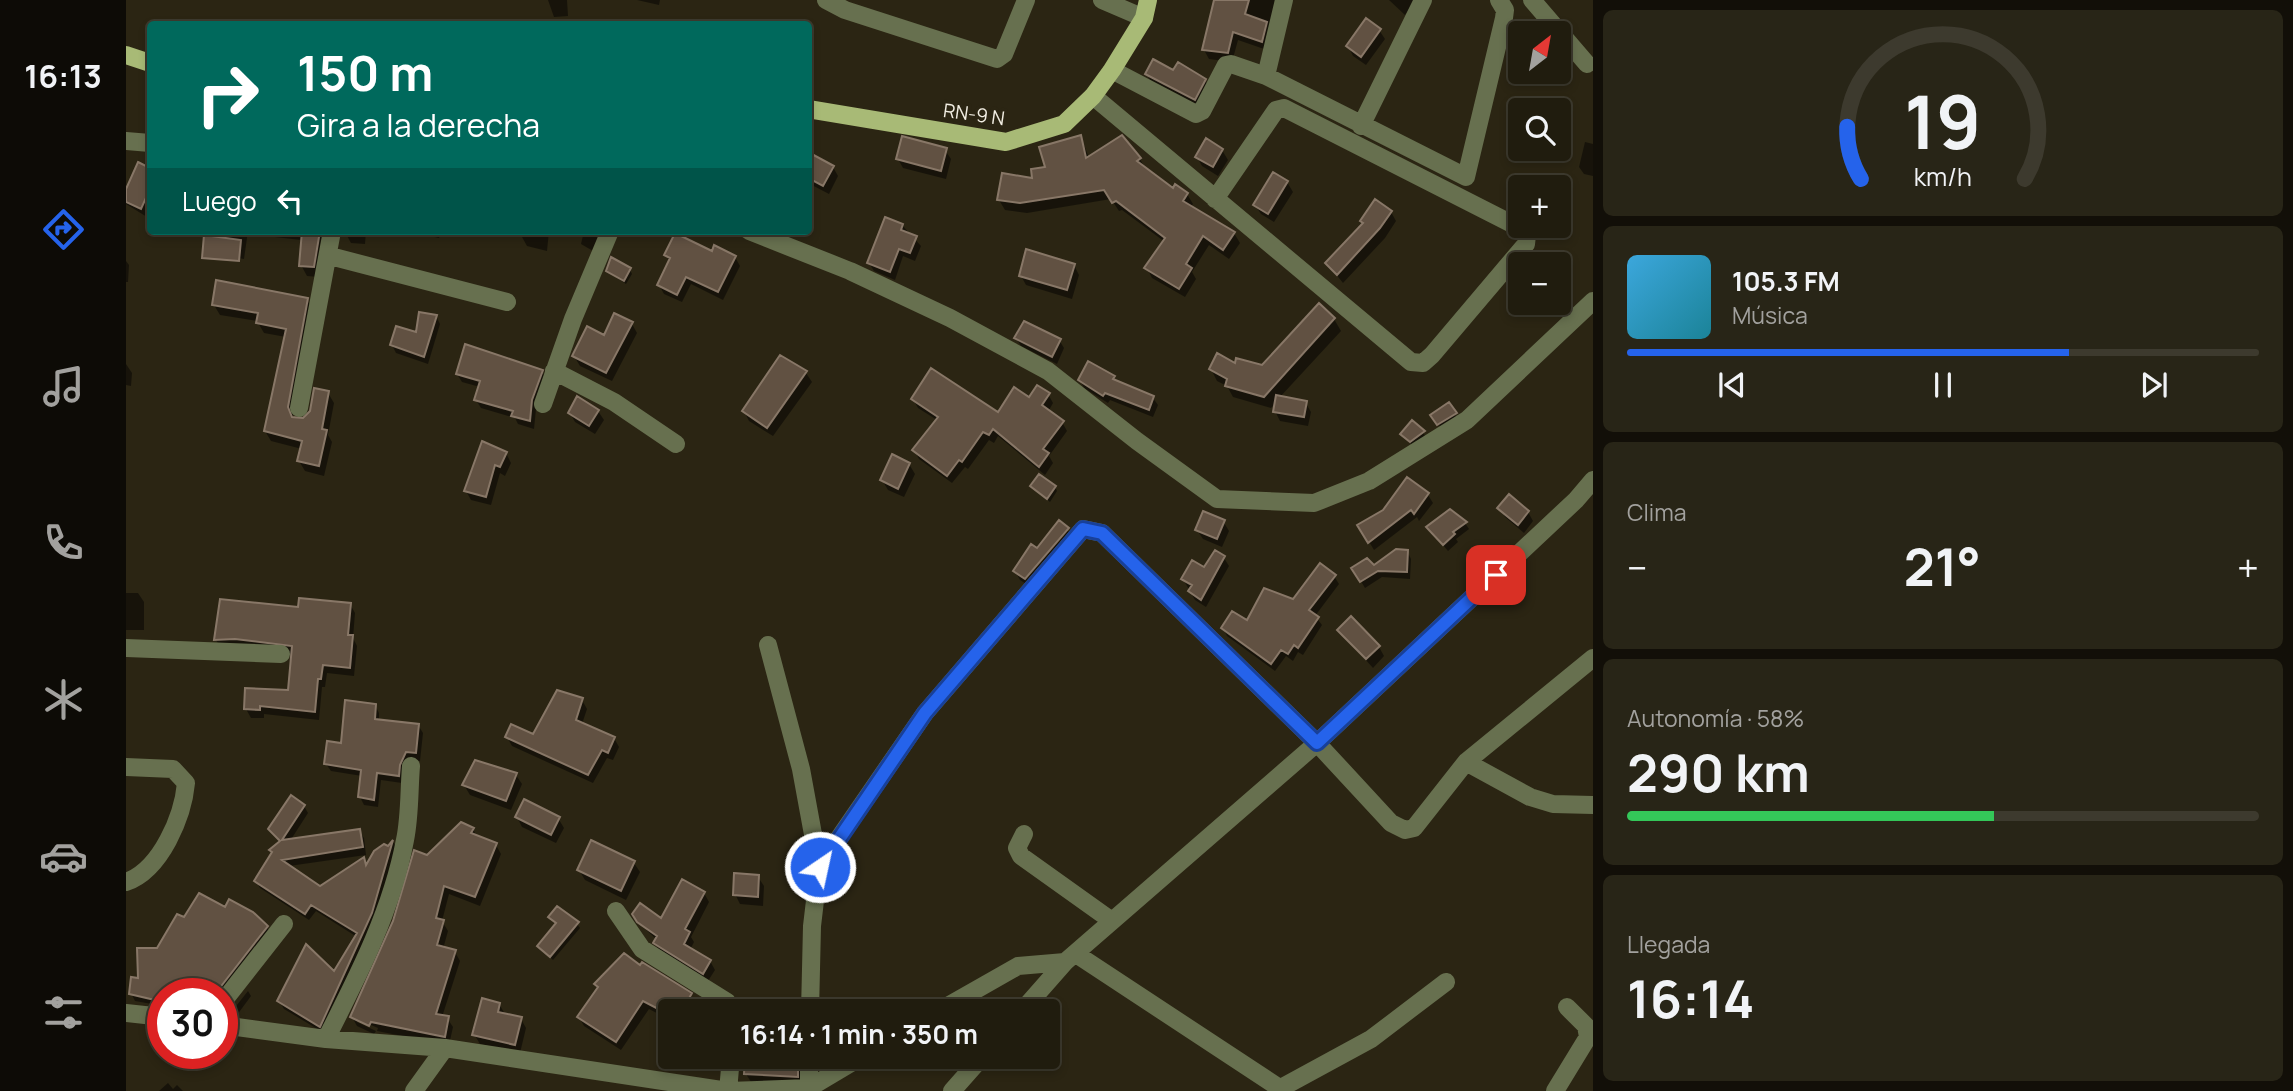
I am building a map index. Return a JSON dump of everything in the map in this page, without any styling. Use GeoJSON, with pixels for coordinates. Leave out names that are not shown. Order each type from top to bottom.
{"type":"FeatureCollection","features":[{"type":"Feature","properties":{"kind":"main road","name":"RN-9 N"},"geometry":{"type":"LineString","coordinates":[[812,110],[1006,142],[1065,124],[1093,96],[1112,70],[1146,9]]}},
{"type":"Feature","properties":{"kind":"main road"},"geometry":{"type":"LineString","coordinates":[[126,55],[147,62]]}},
{"type":"Feature","properties":{"kind":"street"},"geometry":{"type":"LineString","coordinates":[[826,0],[845,10],[997,59],[1004,54],[1026,0]]}},
{"type":"Feature","properties":{"kind":"street"},"geometry":{"type":"LineString","coordinates":[[1102,0],[1146,9]]}},
{"type":"Feature","properties":{"kind":"street"},"geometry":{"type":"LineString","coordinates":[[1266,76],[1284,0]]}},
{"type":"Feature","properties":{"kind":"street"},"geometry":{"type":"LineString","coordinates":[[1361,126],[1423,0]]}},
{"type":"Feature","properties":{"kind":"street"},"geometry":{"type":"LineString","coordinates":[[1112,70],[1196,114],[1202,111],[1226,65],[1266,76],[1466,177],[1504,18],[1505,10],[1499,0]]}},
{"type":"Feature","properties":{"kind":"street"},"geometry":{"type":"LineString","coordinates":[[1532,0],[1587,64]]}},
{"type":"Feature","properties":{"kind":"street"},"geometry":{"type":"LineString","coordinates":[[1093,96],[1215,199],[1411,362],[1423,363],[1526,244],[1527,235],[1520,228],[1284,108],[1276,110],[1215,199]]}},
{"type":"Feature","properties":{"kind":"street"},"geometry":{"type":"LineString","coordinates":[[126,141],[147,143]]}},
{"type":"Feature","properties":{"kind":"street"},"geometry":{"type":"LineString","coordinates":[[299,408],[330,256],[332,235]]}},
{"type":"Feature","properties":{"kind":"street"},"geometry":{"type":"LineString","coordinates":[[543,404],[608,235]]}},
{"type":"Feature","properties":{"kind":"street"},"geometry":{"type":"LineString","coordinates":[[759,235],[850,271],[925,306],[1048,371],[1137,442],[1217,499],[1314,503],[1369,481],[1467,420],[1593,301]]}},
{"type":"Feature","properties":{"kind":"street"},"geometry":{"type":"LineString","coordinates":[[330,256],[507,302]]}},
{"type":"Feature","properties":{"kind":"street"},"geometry":{"type":"LineString","coordinates":[[554,371],[614,402],[676,444]]}},
{"type":"Feature","properties":{"kind":"street"},"geometry":{"type":"LineString","coordinates":[[1033,999],[1070,958],[1317,743],[1576,500],[1593,480]]}},
{"type":"Feature","properties":{"kind":"street"},"geometry":{"type":"LineString","coordinates":[[820,867],[925,713],[1083,529],[1102,533],[1317,743],[1391,823],[1405,830],[1414,828],[1466,762],[1593,659]]}},
{"type":"Feature","properties":{"kind":"street"},"geometry":{"type":"LineString","coordinates":[[768,645],[802,769],[820,867],[812,926],[810,999]]}},
{"type":"Feature","properties":{"kind":"street"},"geometry":{"type":"LineString","coordinates":[[126,648],[281,654]]}},
{"type":"Feature","properties":{"kind":"street"},"geometry":{"type":"LineString","coordinates":[[1466,762],[1530,797],[1553,804],[1593,805]]}},
{"type":"Feature","properties":{"kind":"street"},"geometry":{"type":"LineString","coordinates":[[326,1039],[371,946],[401,855],[408,818],[411,766]]}},
{"type":"Feature","properties":{"kind":"street"},"geometry":{"type":"LineString","coordinates":[[126,767],[173,769],[186,783],[184,806],[175,830],[138,878],[126,882]]}},
{"type":"Feature","properties":{"kind":"street"},"geometry":{"type":"LineString","coordinates":[[1024,834],[1017,848],[1021,856],[1112,921]]}},
{"type":"Feature","properties":{"kind":"street"},"geometry":{"type":"LineString","coordinates":[[616,911],[642,949],[721,999]]}},
{"type":"Feature","properties":{"kind":"street"},"geometry":{"type":"LineString","coordinates":[[238,983],[285,924]]}},
{"type":"Feature","properties":{"kind":"street"},"geometry":{"type":"LineString","coordinates":[[960,999],[1018,966],[1070,958],[1283,1090],[1371,1039],[1446,982]]}},
{"type":"Feature","properties":{"kind":"street"},"geometry":{"type":"LineString","coordinates":[[1555,1091],[1588,1037],[1586,1026],[1567,1006]]}},
{"type":"Feature","properties":{"kind":"street"},"geometry":{"type":"LineString","coordinates":[[126,1013],[147,1015]]}},
{"type":"Feature","properties":{"kind":"street"},"geometry":{"type":"LineString","coordinates":[[238,1027],[326,1039],[445,1048],[728,1091],[809,1088],[841,1069]]}},
{"type":"Feature","properties":{"kind":"street"},"geometry":{"type":"LineString","coordinates":[[414,1091],[445,1048]]}},
{"type":"Feature","properties":{"kind":"street"},"geometry":{"type":"LineString","coordinates":[[728,1091],[730,1069]]}},
{"type":"Feature","properties":{"kind":"street"},"geometry":{"type":"LineString","coordinates":[[809,1069],[809,1088]]}},
{"type":"Feature","properties":{"kind":"street"},"geometry":{"type":"LineString","coordinates":[[952,1091],[971,1069]]}},
{"type":"Feature","properties":{"kind":"building"},"geometry":{"type":"Polygon","coordinates":[[[1214,0],[1249,0],[1245,14],[1267,22],[1262,42],[1233,32],[1228,53],[1202,50],[1214,0]]]}},
{"type":"Feature","properties":{"kind":"building"},"geometry":{"type":"Polygon","coordinates":[[[1366,18],[1381,29],[1361,57],[1346,46],[1366,18]]]}},
{"type":"Feature","properties":{"kind":"building"},"geometry":{"type":"Polygon","coordinates":[[[1153,59],[1173,70],[1178,62],[1206,79],[1195,100],[1145,74],[1153,59]]]}},
{"type":"Feature","properties":{"kind":"building"},"geometry":{"type":"Polygon","coordinates":[[[1081,135],[1086,158],[1122,135],[1141,158],[1137,161],[1173,188],[1175,184],[1188,193],[1183,201],[1235,232],[1223,250],[1203,236],[1186,264],[1192,268],[1179,289],[1144,268],[1165,238],[1116,201],[1112,203],[1104,190],[1020,203],[997,200],[1002,173],[1032,178],[1031,169],[1045,167],[1039,147],[1081,135]]]}},
{"type":"Feature","properties":{"kind":"building"},"geometry":{"type":"Polygon","coordinates":[[[902,136],[947,148],[941,171],[896,159],[902,136]]]}},
{"type":"Feature","properties":{"kind":"building"},"geometry":{"type":"Polygon","coordinates":[[[1206,138],[1223,149],[1213,167],[1195,157],[1206,138]]]}},
{"type":"Feature","properties":{"kind":"building"},"geometry":{"type":"Polygon","coordinates":[[[812,154],[834,166],[823,186],[812,180],[812,154]]]}},
{"type":"Feature","properties":{"kind":"building"},"geometry":{"type":"Polygon","coordinates":[[[138,162],[147,166],[147,196],[141,209],[126,202],[126,189],[138,162]]]}},
{"type":"Feature","properties":{"kind":"building"},"geometry":{"type":"Polygon","coordinates":[[[1273,172],[1288,181],[1268,214],[1253,205],[1273,172]]]}},
{"type":"Feature","properties":{"kind":"building"},"geometry":{"type":"Polygon","coordinates":[[[1375,199],[1392,211],[1337,275],[1325,263],[1363,223],[1360,221],[1375,199]]]}},
{"type":"Feature","properties":{"kind":"building"},"geometry":{"type":"Polygon","coordinates":[[[885,217],[903,224],[901,230],[917,236],[910,253],[899,249],[890,272],[867,263],[885,217]]]}},
{"type":"Feature","properties":{"kind":"building"},"geometry":{"type":"Polygon","coordinates":[[[204,235],[241,240],[239,261],[202,258],[204,235]]]}},
{"type":"Feature","properties":{"kind":"building"},"geometry":{"type":"Polygon","coordinates":[[[302,235],[319,235],[314,267],[299,266],[302,235]]]}},
{"type":"Feature","properties":{"kind":"building"},"geometry":{"type":"Polygon","coordinates":[[[674,235],[679,235],[712,251],[714,245],[736,256],[718,292],[686,277],[677,295],[657,285],[670,258],[664,255],[674,235]]]}},
{"type":"Feature","properties":{"kind":"building"},"geometry":{"type":"Polygon","coordinates":[[[1026,249],[1075,264],[1067,290],[1019,276],[1026,249]]]}},
{"type":"Feature","properties":{"kind":"building"},"geometry":{"type":"Polygon","coordinates":[[[611,257],[631,268],[624,281],[606,271],[611,257]]]}},
{"type":"Feature","properties":{"kind":"building"},"geometry":{"type":"Polygon","coordinates":[[[216,280],[308,298],[288,407],[292,417],[303,418],[310,411],[314,388],[329,391],[322,429],[327,430],[319,466],[297,461],[302,441],[264,431],[286,329],[256,323],[258,313],[212,305],[216,280]]]}},
{"type":"Feature","properties":{"kind":"building"},"geometry":{"type":"Polygon","coordinates":[[[1319,303],[1335,318],[1264,397],[1225,386],[1227,379],[1209,369],[1217,353],[1235,363],[1236,358],[1262,365],[1319,303]]]}},
{"type":"Feature","properties":{"kind":"building"},"geometry":{"type":"Polygon","coordinates":[[[419,312],[437,315],[424,357],[390,345],[396,326],[416,332],[419,312]]]}},
{"type":"Feature","properties":{"kind":"building"},"geometry":{"type":"Polygon","coordinates":[[[614,313],[633,322],[606,373],[572,356],[587,326],[604,335],[614,313]]]}},
{"type":"Feature","properties":{"kind":"building"},"geometry":{"type":"Polygon","coordinates":[[[1024,321],[1061,339],[1052,357],[1014,338],[1024,321]]]}},
{"type":"Feature","properties":{"kind":"building"},"geometry":{"type":"Polygon","coordinates":[[[465,344],[543,370],[532,400],[530,421],[511,416],[513,411],[474,400],[480,381],[456,374],[465,344]]]}},
{"type":"Feature","properties":{"kind":"building"},"geometry":{"type":"Polygon","coordinates":[[[780,355],[807,371],[767,428],[742,411],[780,355]]]}},
{"type":"Feature","properties":{"kind":"building"},"geometry":{"type":"Polygon","coordinates":[[[1088,361],[1115,376],[1113,379],[1154,396],[1149,410],[1105,393],[1103,396],[1078,380],[1088,361]]]}},
{"type":"Feature","properties":{"kind":"building"},"geometry":{"type":"Polygon","coordinates":[[[931,368],[998,412],[1014,387],[1029,397],[1037,385],[1050,393],[1042,405],[1064,421],[1043,449],[1049,453],[1039,467],[993,429],[989,435],[983,432],[962,462],[959,460],[947,476],[912,450],[938,417],[911,399],[931,368]]]}},
{"type":"Feature","properties":{"kind":"building"},"geometry":{"type":"Polygon","coordinates":[[[1276,395],[1307,401],[1304,417],[1273,412],[1276,395]]]}},
{"type":"Feature","properties":{"kind":"building"},"geometry":{"type":"Polygon","coordinates":[[[577,396],[599,410],[589,426],[568,413],[577,396]]]}},
{"type":"Feature","properties":{"kind":"building"},"geometry":{"type":"Polygon","coordinates":[[[1449,402],[1457,413],[1437,425],[1430,415],[1449,402]]]}},
{"type":"Feature","properties":{"kind":"building"},"geometry":{"type":"Polygon","coordinates":[[[1412,420],[1425,431],[1410,442],[1400,434],[1412,420]]]}},
{"type":"Feature","properties":{"kind":"building"},"geometry":{"type":"Polygon","coordinates":[[[482,441],[507,452],[500,467],[495,465],[486,497],[464,491],[482,441]]]}},
{"type":"Feature","properties":{"kind":"building"},"geometry":{"type":"Polygon","coordinates":[[[892,454],[910,463],[898,489],[880,480],[892,454]]]}},
{"type":"Feature","properties":{"kind":"building"},"geometry":{"type":"Polygon","coordinates":[[[1039,474],[1056,486],[1047,499],[1030,486],[1039,474]]]}},
{"type":"Feature","properties":{"kind":"building"},"geometry":{"type":"Polygon","coordinates":[[[1407,477],[1429,493],[1414,514],[1411,510],[1368,543],[1357,525],[1383,510],[1407,477]]]}},
{"type":"Feature","properties":{"kind":"building"},"geometry":{"type":"Polygon","coordinates":[[[1509,494],[1529,511],[1518,525],[1497,508],[1509,494]]]}},
{"type":"Feature","properties":{"kind":"building"},"geometry":{"type":"Polygon","coordinates":[[[1450,509],[1467,522],[1453,532],[1455,534],[1443,545],[1426,527],[1450,509]]]}},
{"type":"Feature","properties":{"kind":"building"},"geometry":{"type":"Polygon","coordinates":[[[1203,511],[1225,520],[1217,539],[1195,530],[1203,511]]]}},
{"type":"Feature","properties":{"kind":"building"},"geometry":{"type":"Polygon","coordinates":[[[1059,520],[1069,528],[1025,579],[1013,571],[1031,544],[1037,548],[1059,520]]]}},
{"type":"Feature","properties":{"kind":"building"},"geometry":{"type":"Polygon","coordinates":[[[1396,549],[1408,550],[1407,572],[1378,571],[1360,582],[1351,568],[1367,558],[1374,565],[1396,549]]]}},
{"type":"Feature","properties":{"kind":"building"},"geometry":{"type":"Polygon","coordinates":[[[1215,550],[1225,556],[1201,600],[1188,591],[1192,585],[1181,579],[1192,560],[1204,567],[1215,550]]]}},
{"type":"Feature","properties":{"kind":"building"},"geometry":{"type":"Polygon","coordinates":[[[1320,563],[1336,575],[1309,610],[1319,617],[1298,648],[1294,645],[1288,654],[1281,650],[1271,664],[1221,628],[1232,611],[1247,620],[1264,588],[1293,599],[1320,563]]]}},
{"type":"Feature","properties":{"kind":"building"},"geometry":{"type":"Polygon","coordinates":[[[299,598],[351,603],[348,635],[353,635],[350,668],[323,665],[321,679],[318,679],[315,712],[260,706],[260,710],[244,709],[245,688],[288,690],[292,646],[235,639],[214,640],[220,599],[298,607],[299,598]]]}},
{"type":"Feature","properties":{"kind":"building"},"geometry":{"type":"Polygon","coordinates":[[[1351,616],[1380,646],[1366,659],[1337,630],[1351,616]]]}},
{"type":"Feature","properties":{"kind":"building"},"geometry":{"type":"Polygon","coordinates":[[[557,690],[583,698],[576,720],[615,737],[608,753],[602,750],[588,775],[505,737],[511,724],[533,734],[557,690]]]}},
{"type":"Feature","properties":{"kind":"building"},"geometry":{"type":"Polygon","coordinates":[[[345,700],[376,704],[375,719],[419,724],[416,753],[406,752],[400,765],[399,776],[377,773],[374,800],[358,797],[361,770],[324,764],[327,741],[341,743],[345,700]]]}},
{"type":"Feature","properties":{"kind":"building"},"geometry":{"type":"Polygon","coordinates":[[[475,760],[517,773],[506,801],[462,785],[475,760]]]}},
{"type":"Feature","properties":{"kind":"building"},"geometry":{"type":"Polygon","coordinates":[[[291,795],[305,805],[282,840],[360,829],[363,847],[282,860],[320,886],[364,857],[366,865],[374,851],[384,844],[388,846],[393,840],[372,913],[320,1027],[277,1001],[306,944],[334,971],[357,933],[311,905],[305,914],[254,881],[272,852],[269,850],[280,841],[268,829],[291,795]]]}},
{"type":"Feature","properties":{"kind":"building"},"geometry":{"type":"Polygon","coordinates":[[[524,799],[560,817],[551,835],[515,817],[524,799]]]}},
{"type":"Feature","properties":{"kind":"building"},"geometry":{"type":"Polygon","coordinates":[[[461,822],[474,828],[471,833],[497,843],[475,897],[444,886],[436,918],[444,920],[437,945],[456,950],[436,1014],[449,1016],[445,1037],[371,1022],[369,1026],[350,1017],[393,921],[414,850],[427,855],[461,822]]]}},
{"type":"Feature","properties":{"kind":"building"},"geometry":{"type":"Polygon","coordinates":[[[591,840],[635,861],[621,891],[577,870],[591,840]]]}},
{"type":"Feature","properties":{"kind":"building"},"geometry":{"type":"Polygon","coordinates":[[[734,873],[759,875],[758,897],[733,895],[734,873]]]}},
{"type":"Feature","properties":{"kind":"building"},"geometry":{"type":"Polygon","coordinates":[[[682,879],[705,892],[685,929],[690,932],[684,944],[711,960],[703,974],[653,943],[657,936],[637,922],[632,914],[640,903],[661,918],[682,879]]]}},
{"type":"Feature","properties":{"kind":"building"},"geometry":{"type":"Polygon","coordinates":[[[199,893],[225,907],[229,899],[253,912],[268,926],[227,978],[147,978],[147,998],[129,994],[131,977],[138,978],[137,948],[157,948],[177,914],[184,917],[199,893]]]}},
{"type":"Feature","properties":{"kind":"building"},"geometry":{"type":"Polygon","coordinates":[[[557,906],[579,922],[550,957],[537,946],[556,923],[548,917],[557,906]]]}},
{"type":"Feature","properties":{"kind":"building"},"geometry":{"type":"Polygon","coordinates":[[[624,953],[640,965],[642,962],[692,993],[689,999],[658,999],[658,1009],[643,1001],[616,1042],[577,1017],[598,987],[594,984],[624,953]]]}},
{"type":"Feature","properties":{"kind":"building"},"geometry":{"type":"Polygon","coordinates":[[[482,998],[500,1003],[498,1012],[522,1017],[515,1045],[472,1035],[482,998]]]}},
{"type":"Feature","properties":{"kind":"building"},"geometry":{"type":"Polygon","coordinates":[[[744,1069],[798,1069],[798,1077],[744,1074],[744,1069]]]}},
{"type":"Feature","properties":{"kind":"route"},"geometry":{"type":"LineString","coordinates":[[820,867],[925,713],[1083,529],[1090,528],[1102,533],[1317,743],[1496,575]]}}]}
